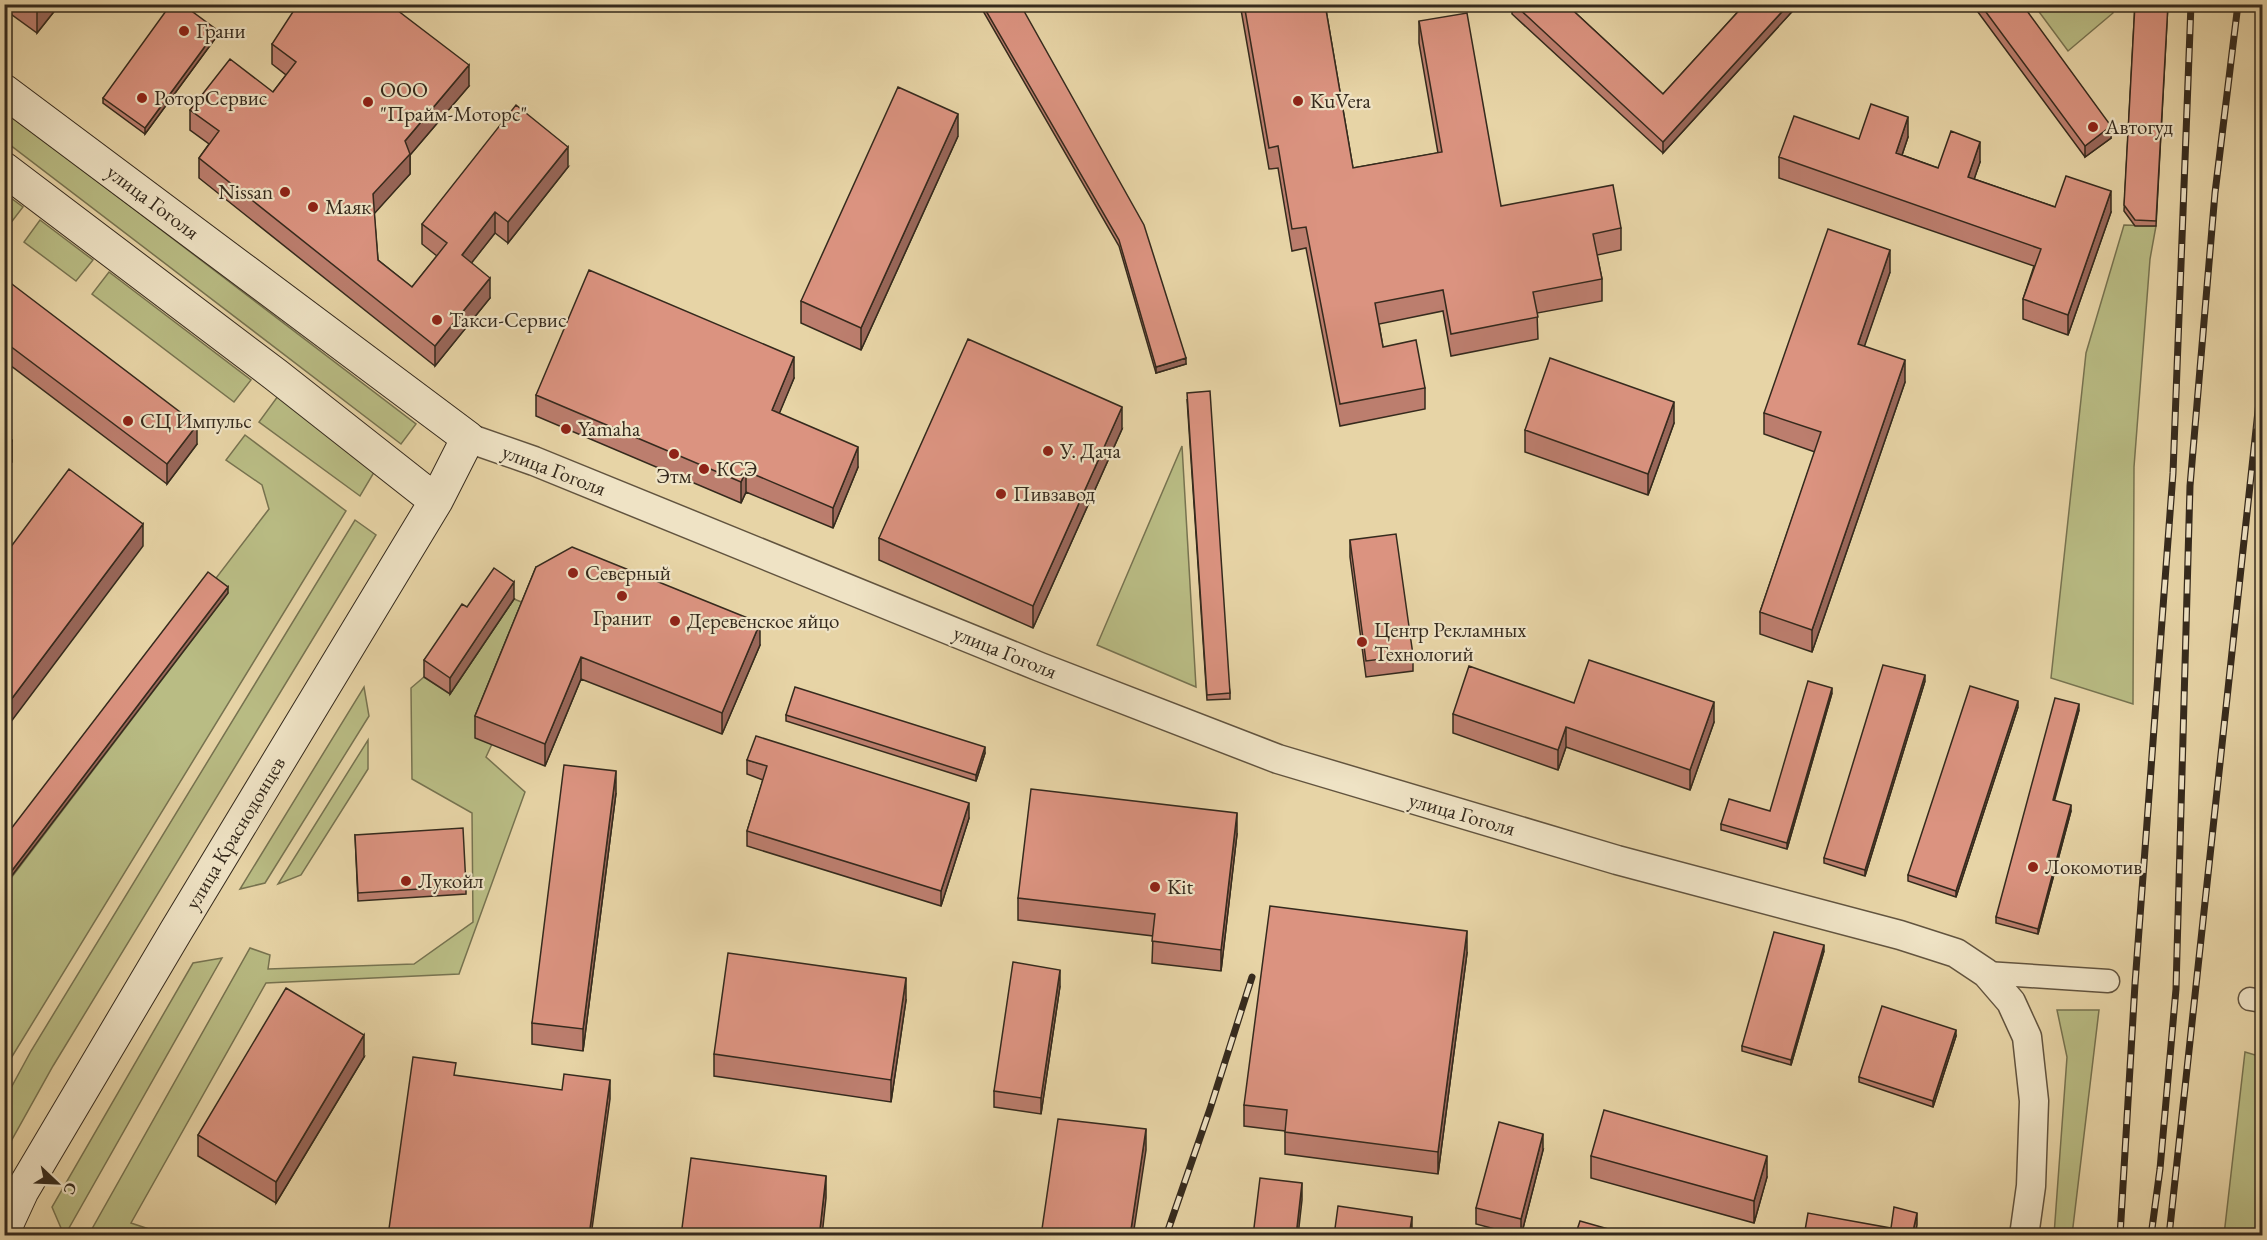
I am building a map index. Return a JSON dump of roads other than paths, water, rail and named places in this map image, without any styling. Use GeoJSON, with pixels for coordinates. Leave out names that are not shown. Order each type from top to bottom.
{"type":"FeatureCollection","features":[{"type":"Feature","properties":{"kind":"main road","name":"улица Гоголя"},"geometry":{"type":"LineString","coordinates":[[4,91],[468,438]]}},
{"type":"Feature","properties":{"kind":"main road"},"geometry":{"type":"LineString","coordinates":[[4,169],[276,375],[436,501]]}},
{"type":"Feature","properties":{"kind":"main road","name":"улица Краснодонцев"},"geometry":{"type":"LineString","coordinates":[[4,1230],[14,1188],[176,931],[436,501],[468,438]]}},
{"type":"Feature","properties":{"kind":"street","name":"улица Гоголя"},"geometry":{"type":"LineString","coordinates":[[468,438],[534,461],[1040,668],[1278,759],[1617,860],[1900,935],[1956,953],[1986,973],[2108,981]]}},
{"type":"Feature","properties":{"kind":"street"},"geometry":{"type":"LineString","coordinates":[[1986,973],[2011,1002],[2027,1037],[2034,1101],[2031,1186],[2025,1236]]}},
{"type":"Feature","properties":{"kind":"railway"},"geometry":{"type":"LineString","coordinates":[[2120,1236],[2135,984],[2173,473],[2191,4]]}},
{"type":"Feature","properties":{"kind":"railway"},"geometry":{"type":"LineString","coordinates":[[2151,1236],[2160,1169],[2176,989],[2190,486],[2215,193],[2238,4]]}},
{"type":"Feature","properties":{"kind":"railway"},"geometry":{"type":"LineString","coordinates":[[2169,1236],[2262,374]]}},
{"type":"Feature","properties":{"kind":"railway"},"geometry":{"type":"LineString","coordinates":[[1166,1236],[1252,977]]}},
{"type":"Feature","properties":{"kind":"place","name":"Грани"},"geometry":{"type":"Point","coordinates":[184,31]}},
{"type":"Feature","properties":{"kind":"place","name":"РоторСервис"},"geometry":{"type":"Point","coordinates":[142,98]}},
{"type":"Feature","properties":{"kind":"place","name":"KuVera"},"geometry":{"type":"Point","coordinates":[1298,101]}},
{"type":"Feature","properties":{"kind":"place","name":"ООО \"Прайм-Моторс\""},"geometry":{"type":"Point","coordinates":[368,102]}},
{"type":"Feature","properties":{"kind":"place","name":"Автогуд"},"geometry":{"type":"Point","coordinates":[2093,127]}},
{"type":"Feature","properties":{"kind":"place","name":"Nissan"},"geometry":{"type":"Point","coordinates":[285,192]}},
{"type":"Feature","properties":{"kind":"place","name":"Маяк"},"geometry":{"type":"Point","coordinates":[313,207]}},
{"type":"Feature","properties":{"kind":"place","name":"Такси-Сервис"},"geometry":{"type":"Point","coordinates":[437,320]}},
{"type":"Feature","properties":{"kind":"place","name":"СЦ Импульс"},"geometry":{"type":"Point","coordinates":[128,421]}},
{"type":"Feature","properties":{"kind":"place","name":"Yamaha"},"geometry":{"type":"Point","coordinates":[566,429]}},
{"type":"Feature","properties":{"kind":"place","name":"У. Дача"},"geometry":{"type":"Point","coordinates":[1048,451]}},
{"type":"Feature","properties":{"kind":"place","name":"Этм"},"geometry":{"type":"Point","coordinates":[674,454]}},
{"type":"Feature","properties":{"kind":"place","name":"КСЭ"},"geometry":{"type":"Point","coordinates":[704,469]}},
{"type":"Feature","properties":{"kind":"place","name":"Пивзавод"},"geometry":{"type":"Point","coordinates":[1001,494]}},
{"type":"Feature","properties":{"kind":"place","name":"Северный"},"geometry":{"type":"Point","coordinates":[573,573]}},
{"type":"Feature","properties":{"kind":"place","name":"Гранит"},"geometry":{"type":"Point","coordinates":[622,596]}},
{"type":"Feature","properties":{"kind":"place","name":"Деревенское яйцо"},"geometry":{"type":"Point","coordinates":[675,621]}},
{"type":"Feature","properties":{"kind":"place","name":"Центр Рекламных Технологий"},"geometry":{"type":"Point","coordinates":[1362,642]}},
{"type":"Feature","properties":{"kind":"place","name":"Локомотив"},"geometry":{"type":"Point","coordinates":[2033,867]}},
{"type":"Feature","properties":{"kind":"place","name":"Лукойл"},"geometry":{"type":"Point","coordinates":[406,881]}},
{"type":"Feature","properties":{"kind":"place","name":"Kit"},"geometry":{"type":"Point","coordinates":[1155,887]}}]}
